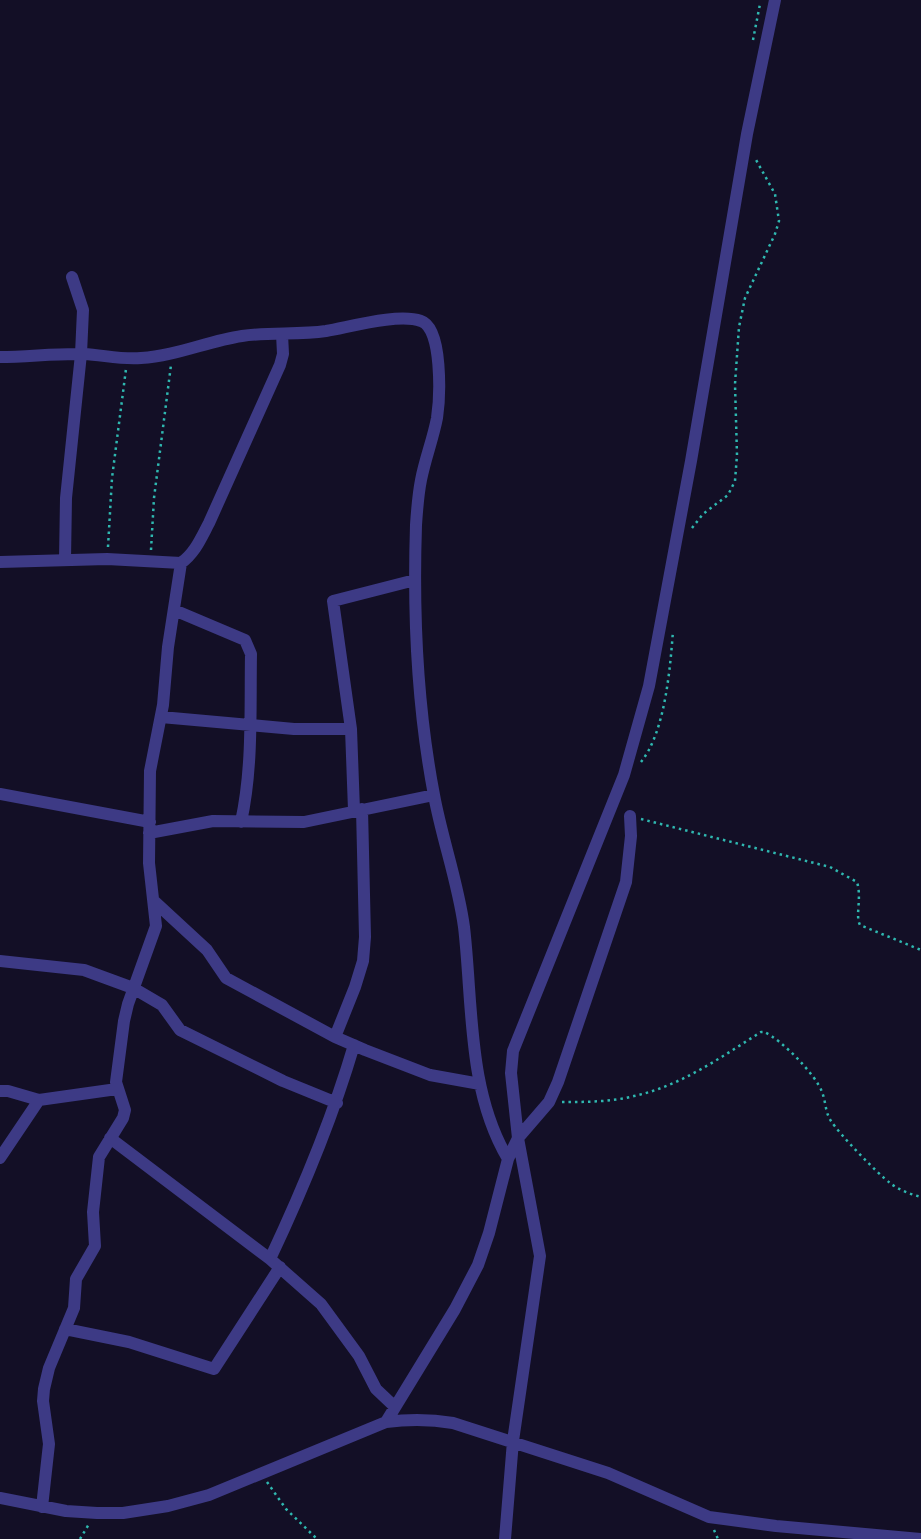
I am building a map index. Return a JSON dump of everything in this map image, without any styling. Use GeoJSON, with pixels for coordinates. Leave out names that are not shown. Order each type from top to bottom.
{"type":"FeatureCollection","features":[{"type":"Feature","properties":{"kind":"street"},"geometry":{"type":"LineString","coordinates":[[505,1539],[513,1441],[540,1256],[518,1138],[511,1073],[513,1051],[624,774],[649,686],[691,461],[747,134],[775,0]]}},
{"type":"Feature","properties":{"kind":"street"},"geometry":{"type":"LineString","coordinates":[[65,560],[66,498],[81,354],[83,310],[72,277]]}},
{"type":"Feature","properties":{"kind":"street"},"geometry":{"type":"LineString","coordinates":[[0,357],[81,354],[138,359],[172,353],[241,336],[319,332],[367,323],[408,319],[424,322],[432,330],[438,354],[437,417],[420,484],[415,580],[417,663],[434,795],[459,894],[480,1084],[496,1140],[508,1159]]}},
{"type":"Feature","properties":{"kind":"street"},"geometry":{"type":"LineString","coordinates":[[42,1507],[49,1444],[43,1401],[44,1389],[49,1368],[74,1308],[76,1280],[95,1246],[93,1212],[99,1157],[123,1118],[125,1110],[117,1089],[120,1044],[128,1004],[156,926],[155,902],[149,862],[152,759],[161,717],[181,563],[196,547],[209,523],[280,365],[283,354],[282,334]]}},
{"type":"Feature","properties":{"kind":"street"},"geometry":{"type":"LineString","coordinates":[[0,562],[151,559],[181,563]]}},
{"type":"Feature","properties":{"kind":"street"},"geometry":{"type":"LineString","coordinates":[[335,1037],[363,961],[365,937],[358,809],[351,729],[334,601],[415,580]]}},
{"type":"Feature","properties":{"kind":"street"},"geometry":{"type":"LineString","coordinates":[[174,610],[245,640],[249,645],[250,723],[248,791],[241,822]]}},
{"type":"Feature","properties":{"kind":"street"},"geometry":{"type":"LineString","coordinates":[[161,717],[250,723],[294,729],[351,729]]}},
{"type":"Feature","properties":{"kind":"street"},"geometry":{"type":"LineString","coordinates":[[0,794],[149,828],[213,822],[304,822],[358,809],[434,795]]}},
{"type":"Feature","properties":{"kind":"street"},"geometry":{"type":"LineString","coordinates":[[386,1422],[455,1309],[478,1265],[490,1233],[508,1159],[518,1138],[549,1102],[558,1082],[626,882],[632,836],[630,816]]}},
{"type":"Feature","properties":{"kind":"street"},"geometry":{"type":"LineString","coordinates":[[155,902],[207,950],[226,978],[354,1046],[430,1075],[480,1084]]}},
{"type":"Feature","properties":{"kind":"street"},"geometry":{"type":"LineString","coordinates":[[0,961],[84,970],[133,988],[162,1006],[180,1030],[284,1081],[337,1103]]}},
{"type":"Feature","properties":{"kind":"street"},"geometry":{"type":"LineString","coordinates":[[270,1258],[300,1196],[337,1103],[354,1046]]}},
{"type":"Feature","properties":{"kind":"street"},"geometry":{"type":"LineString","coordinates":[[0,1091],[8,1091],[39,1100],[117,1089]]}},
{"type":"Feature","properties":{"kind":"street"},"geometry":{"type":"LineString","coordinates":[[0,1158],[39,1100]]}},
{"type":"Feature","properties":{"kind":"street"},"geometry":{"type":"LineString","coordinates":[[110,1138],[270,1258],[321,1304],[359,1356],[381,1395],[395,1407]]}},
{"type":"Feature","properties":{"kind":"street"},"geometry":{"type":"LineString","coordinates":[[65,1329],[129,1342],[214,1369],[280,1267]]}},
{"type":"Feature","properties":{"kind":"street"},"geometry":{"type":"LineString","coordinates":[[0,1498],[42,1507],[97,1513],[146,1511],[209,1495],[386,1422],[413,1419],[446,1422],[513,1441],[608,1473],[709,1517],[776,1526],[921,1539]]}},
{"type":"Feature","properties":{"kind":"path"},"geometry":{"type":"LineString","coordinates":[[752,46],[761,0]]}},
{"type":"Feature","properties":{"kind":"path"},"geometry":{"type":"LineString","coordinates":[[690,534],[693,525],[703,514],[728,495],[735,481],[737,455],[734,384],[739,327],[745,298],[775,234],[779,221],[776,194],[760,168],[747,134]]}},
{"type":"Feature","properties":{"kind":"path"},"geometry":{"type":"LineString","coordinates":[[151,559],[154,498],[172,353]]}},
{"type":"Feature","properties":{"kind":"path"},"geometry":{"type":"LineString","coordinates":[[107,559],[112,478],[127,358]]}},
{"type":"Feature","properties":{"kind":"path"},"geometry":{"type":"LineString","coordinates":[[639,765],[648,753],[659,727],[673,630]]}},
{"type":"Feature","properties":{"kind":"path"},"geometry":{"type":"LineString","coordinates":[[630,816],[830,867],[857,882],[860,892],[858,917],[860,926],[921,950]]}},
{"type":"Feature","properties":{"kind":"path"},"geometry":{"type":"LineString","coordinates":[[549,1102],[602,1102],[635,1096],[658,1089],[692,1075],[761,1032],[764,1032],[785,1048],[810,1073],[822,1093],[832,1122],[874,1168],[890,1183],[921,1197]]}},
{"type":"Feature","properties":{"kind":"path"},"geometry":{"type":"LineString","coordinates":[[261,1472],[279,1502],[314,1538]]}}]}
